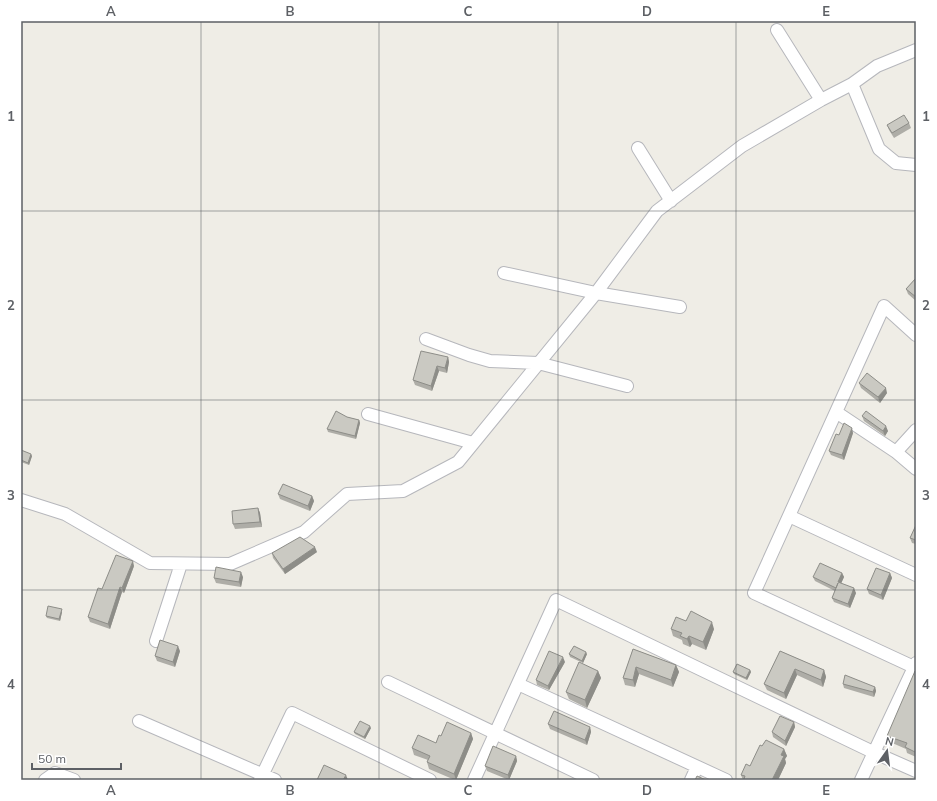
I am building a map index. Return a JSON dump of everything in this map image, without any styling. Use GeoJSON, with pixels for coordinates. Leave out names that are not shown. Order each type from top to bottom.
{"type":"FeatureCollection","features":[{"type":"Feature","properties":{"kind":"street"},"geometry":{"type":"LineString","coordinates":[[777,30],[821,100]]}},
{"type":"Feature","properties":{"kind":"street"},"geometry":{"type":"LineString","coordinates":[[21,500],[65,514],[150,564],[230,564],[304,532],[348,494],[403,491],[458,462],[596,293],[657,212],[742,146],[821,100],[852,84],[877,66],[916,50]]}},
{"type":"Feature","properties":{"kind":"street"},"geometry":{"type":"LineString","coordinates":[[852,84],[879,149],[896,163],[916,165]]}},
{"type":"Feature","properties":{"kind":"street"},"geometry":{"type":"LineString","coordinates":[[638,148],[671,201]]}},
{"type":"Feature","properties":{"kind":"street"},"geometry":{"type":"LineString","coordinates":[[504,273],[596,293],[680,308]]}},
{"type":"Feature","properties":{"kind":"street"},"geometry":{"type":"LineString","coordinates":[[861,780],[915,666],[754,593],[884,306],[916,334]]}},
{"type":"Feature","properties":{"kind":"street"},"geometry":{"type":"LineString","coordinates":[[426,339],[490,361],[538,363],[627,386]]}},
{"type":"Feature","properties":{"kind":"street"},"geometry":{"type":"LineString","coordinates":[[836,412],[896,452],[916,469]]}},
{"type":"Feature","properties":{"kind":"street"},"geometry":{"type":"LineString","coordinates":[[368,414],[473,443]]}},
{"type":"Feature","properties":{"kind":"street"},"geometry":{"type":"LineString","coordinates":[[896,452],[916,430]]}},
{"type":"Feature","properties":{"kind":"street"},"geometry":{"type":"LineString","coordinates":[[788,516],[916,575]]}},
{"type":"Feature","properties":{"kind":"street"},"geometry":{"type":"LineString","coordinates":[[156,641],[181,564]]}},
{"type":"Feature","properties":{"kind":"street"},"geometry":{"type":"LineString","coordinates":[[474,780],[556,600],[874,753],[916,771]]}},
{"type":"Feature","properties":{"kind":"street"},"geometry":{"type":"LineString","coordinates":[[388,682],[593,780]]}},
{"type":"Feature","properties":{"kind":"street"},"geometry":{"type":"LineString","coordinates":[[518,684],[726,780]]}},
{"type":"Feature","properties":{"kind":"street"},"geometry":{"type":"LineString","coordinates":[[261,777],[292,713],[430,780]]}},
{"type":"Feature","properties":{"kind":"street"},"geometry":{"type":"LineString","coordinates":[[139,721],[261,777],[275,780]]}},
{"type":"Feature","properties":{"kind":"street"},"geometry":{"type":"LineString","coordinates":[[691,780],[697,767]]}},
{"type":"Feature","properties":{"kind":"street"},"geometry":{"type":"LineString","coordinates":[[45,780],[55,773],[74,780]]}},
{"type":"Feature","properties":{"kind":"building"},"geometry":{"type":"Polygon","coordinates":[[[904,115],[909,123],[892,133],[887,125],[904,115]]]}},
{"type":"Feature","properties":{"kind":"building"},"geometry":{"type":"Polygon","coordinates":[[[916,278],[916,297],[906,289],[916,278]]]}},
{"type":"Feature","properties":{"kind":"building"},"geometry":{"type":"Polygon","coordinates":[[[421,351],[448,357],[445,368],[437,366],[431,386],[413,380],[421,351]]]}},
{"type":"Feature","properties":{"kind":"building"},"geometry":{"type":"Polygon","coordinates":[[[867,373],[886,388],[878,397],[859,383],[867,373]]]}},
{"type":"Feature","properties":{"kind":"building"},"geometry":{"type":"Polygon","coordinates":[[[336,411],[347,417],[359,420],[355,436],[327,429],[336,411]]]}},
{"type":"Feature","properties":{"kind":"building"},"geometry":{"type":"Polygon","coordinates":[[[866,411],[886,426],[883,431],[862,416],[866,411]]]}},
{"type":"Feature","properties":{"kind":"building"},"geometry":{"type":"Polygon","coordinates":[[[844,423],[852,428],[842,455],[829,451],[836,434],[839,435],[844,423]]]}},
{"type":"Feature","properties":{"kind":"building"},"geometry":{"type":"Polygon","coordinates":[[[21,450],[31,454],[28,463],[21,460],[21,450]]]}},
{"type":"Feature","properties":{"kind":"building"},"geometry":{"type":"Polygon","coordinates":[[[283,484],[312,496],[308,506],[278,494],[283,484]]]}},
{"type":"Feature","properties":{"kind":"building"},"geometry":{"type":"Polygon","coordinates":[[[258,508],[260,522],[233,524],[232,511],[258,508]]]}},
{"type":"Feature","properties":{"kind":"building"},"geometry":{"type":"Polygon","coordinates":[[[916,525],[916,540],[910,538],[916,525]]]}},
{"type":"Feature","properties":{"kind":"building"},"geometry":{"type":"Polygon","coordinates":[[[300,537],[315,547],[283,569],[272,553],[300,537]]]}},
{"type":"Feature","properties":{"kind":"building"},"geometry":{"type":"Polygon","coordinates":[[[116,555],[133,561],[122,588],[120,587],[108,624],[88,617],[98,588],[102,589],[116,555]]]}},
{"type":"Feature","properties":{"kind":"building"},"geometry":{"type":"Polygon","coordinates":[[[820,563],[842,573],[838,582],[854,588],[848,604],[832,598],[836,588],[813,577],[820,563]]]}},
{"type":"Feature","properties":{"kind":"building"},"geometry":{"type":"Polygon","coordinates":[[[216,567],[241,572],[239,582],[214,578],[216,567]]]}},
{"type":"Feature","properties":{"kind":"building"},"geometry":{"type":"Polygon","coordinates":[[[876,568],[890,573],[881,595],[867,589],[876,568]]]}},
{"type":"Feature","properties":{"kind":"building"},"geometry":{"type":"Polygon","coordinates":[[[48,606],[62,609],[59,619],[46,616],[48,606]]]}},
{"type":"Feature","properties":{"kind":"building"},"geometry":{"type":"Polygon","coordinates":[[[691,611],[712,622],[703,642],[689,636],[687,639],[680,636],[682,633],[671,629],[676,617],[686,621],[691,611]]]}},
{"type":"Feature","properties":{"kind":"building"},"geometry":{"type":"Polygon","coordinates":[[[160,640],[178,646],[173,662],[155,656],[160,640]]]}},
{"type":"Feature","properties":{"kind":"building"},"geometry":{"type":"Polygon","coordinates":[[[574,646],[586,652],[582,661],[569,654],[574,646]]]}},
{"type":"Feature","properties":{"kind":"building"},"geometry":{"type":"Polygon","coordinates":[[[633,649],[676,665],[671,680],[636,667],[633,680],[623,678],[633,649]]]}},
{"type":"Feature","properties":{"kind":"building"},"geometry":{"type":"Polygon","coordinates":[[[549,651],[563,657],[548,686],[536,680],[549,651]]]}},
{"type":"Feature","properties":{"kind":"building"},"geometry":{"type":"Polygon","coordinates":[[[780,651],[824,670],[821,680],[795,669],[784,693],[764,684],[780,651]]]}},
{"type":"Feature","properties":{"kind":"building"},"geometry":{"type":"Polygon","coordinates":[[[579,662],[598,671],[585,700],[566,692],[579,662]]]}},
{"type":"Feature","properties":{"kind":"building"},"geometry":{"type":"Polygon","coordinates":[[[737,664],[750,670],[746,678],[733,672],[737,664]]]}},
{"type":"Feature","properties":{"kind":"building"},"geometry":{"type":"Polygon","coordinates":[[[915,671],[915,752],[905,747],[907,743],[887,736],[915,671]]]}},
{"type":"Feature","properties":{"kind":"building"},"geometry":{"type":"Polygon","coordinates":[[[845,675],[875,687],[873,692],[843,684],[845,675]]]}},
{"type":"Feature","properties":{"kind":"building"},"geometry":{"type":"Polygon","coordinates":[[[554,711],[590,727],[585,740],[548,724],[554,711]]]}},
{"type":"Feature","properties":{"kind":"building"},"geometry":{"type":"Polygon","coordinates":[[[780,716],[794,722],[785,741],[772,732],[780,716]]]}},
{"type":"Feature","properties":{"kind":"building"},"geometry":{"type":"Polygon","coordinates":[[[360,721],[370,726],[364,737],[354,732],[360,721]]]}},
{"type":"Feature","properties":{"kind":"building"},"geometry":{"type":"Polygon","coordinates":[[[447,722],[471,733],[454,774],[427,762],[430,756],[412,748],[418,735],[436,743],[447,722]]]}},
{"type":"Feature","properties":{"kind":"building"},"geometry":{"type":"Polygon","coordinates":[[[766,740],[784,749],[781,755],[784,756],[772,780],[745,780],[745,776],[741,775],[746,764],[750,766],[760,745],[762,746],[766,740]]]}},
{"type":"Feature","properties":{"kind":"building"},"geometry":{"type":"Polygon","coordinates":[[[493,746],[516,756],[508,775],[485,766],[493,746]]]}},
{"type":"Feature","properties":{"kind":"building"},"geometry":{"type":"Polygon","coordinates":[[[324,765],[346,775],[343,780],[317,780],[324,765]]]}},
{"type":"Feature","properties":{"kind":"building"},"geometry":{"type":"Polygon","coordinates":[[[697,776],[706,780],[695,780],[697,776]]]}}]}
